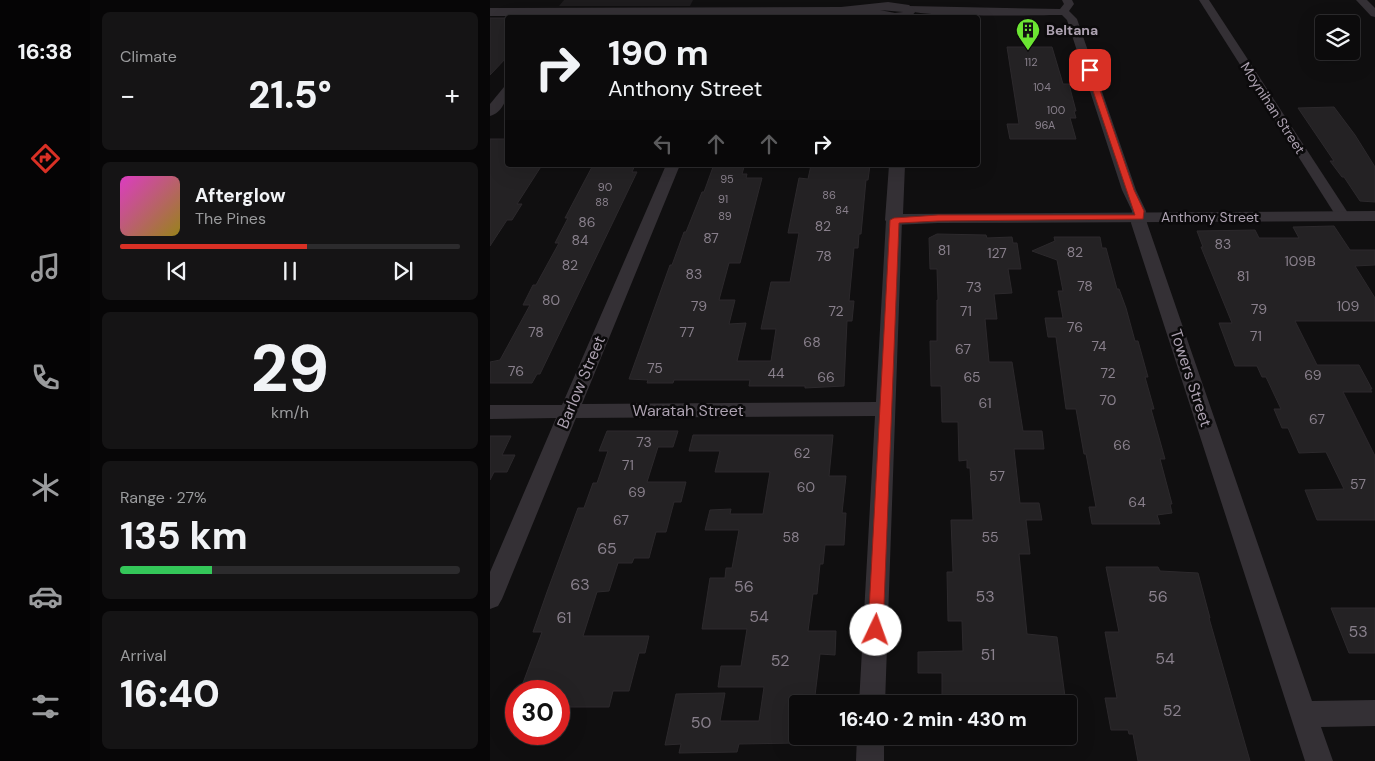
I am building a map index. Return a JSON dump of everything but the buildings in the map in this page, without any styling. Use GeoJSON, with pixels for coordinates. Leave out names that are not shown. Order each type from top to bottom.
{"type":"FeatureCollection","features":[{"type":"Feature","properties":{"kind":"street","name":"Moynihan Street"},"geometry":{"type":"LineString","coordinates":[[1204,0],[1343,216]]}},
{"type":"Feature","properties":{"kind":"street"},"geometry":{"type":"LineString","coordinates":[[1361,0],[1375,14]]}},
{"type":"Feature","properties":{"kind":"street"},"geometry":{"type":"LineString","coordinates":[[490,12],[568,15],[884,10],[940,11],[1066,6]]}},
{"type":"Feature","properties":{"kind":"street","name":"Towers Street"},"geometry":{"type":"LineString","coordinates":[[1066,6],[1072,18],[1129,190],[1139,211],[1139,223],[1319,761]]}},
{"type":"Feature","properties":{"kind":"street"},"geometry":{"type":"LineString","coordinates":[[490,112],[505,94]]}},
{"type":"Feature","properties":{"kind":"street","name":"Barlow Street"},"geometry":{"type":"LineString","coordinates":[[490,599],[672,167]]}},
{"type":"Feature","properties":{"kind":"street"},"geometry":{"type":"LineString","coordinates":[[872,695],[897,167]]}},
{"type":"Feature","properties":{"kind":"street","name":"Anthony Street"},"geometry":{"type":"LineString","coordinates":[[894,220],[938,218],[1375,216]]}},
{"type":"Feature","properties":{"kind":"street","name":"Waratah Street"},"geometry":{"type":"LineString","coordinates":[[490,412],[886,408]]}},
{"type":"Feature","properties":{"kind":"street"},"geometry":{"type":"LineString","coordinates":[[1304,714],[1375,713]]}},
{"type":"Feature","properties":{"kind":"street"},"geometry":{"type":"LineString","coordinates":[[870,761],[871,745]]}},
{"type":"Feature","properties":{"kind":"shaded area"},"geometry":{"type":"Polygon","coordinates":[[[564,0],[693,0],[690,6],[559,6],[564,0]]]}},
{"type":"Feature","properties":{"kind":"place","name":"Beltana"},"geometry":{"type":"Point","coordinates":[1028,51]}},
{"type":"Feature","properties":{"kind":"route"},"geometry":{"type":"LineString","coordinates":[[876,630],[894,220],[1140,217],[1129,190],[1090,70]]}}]}
